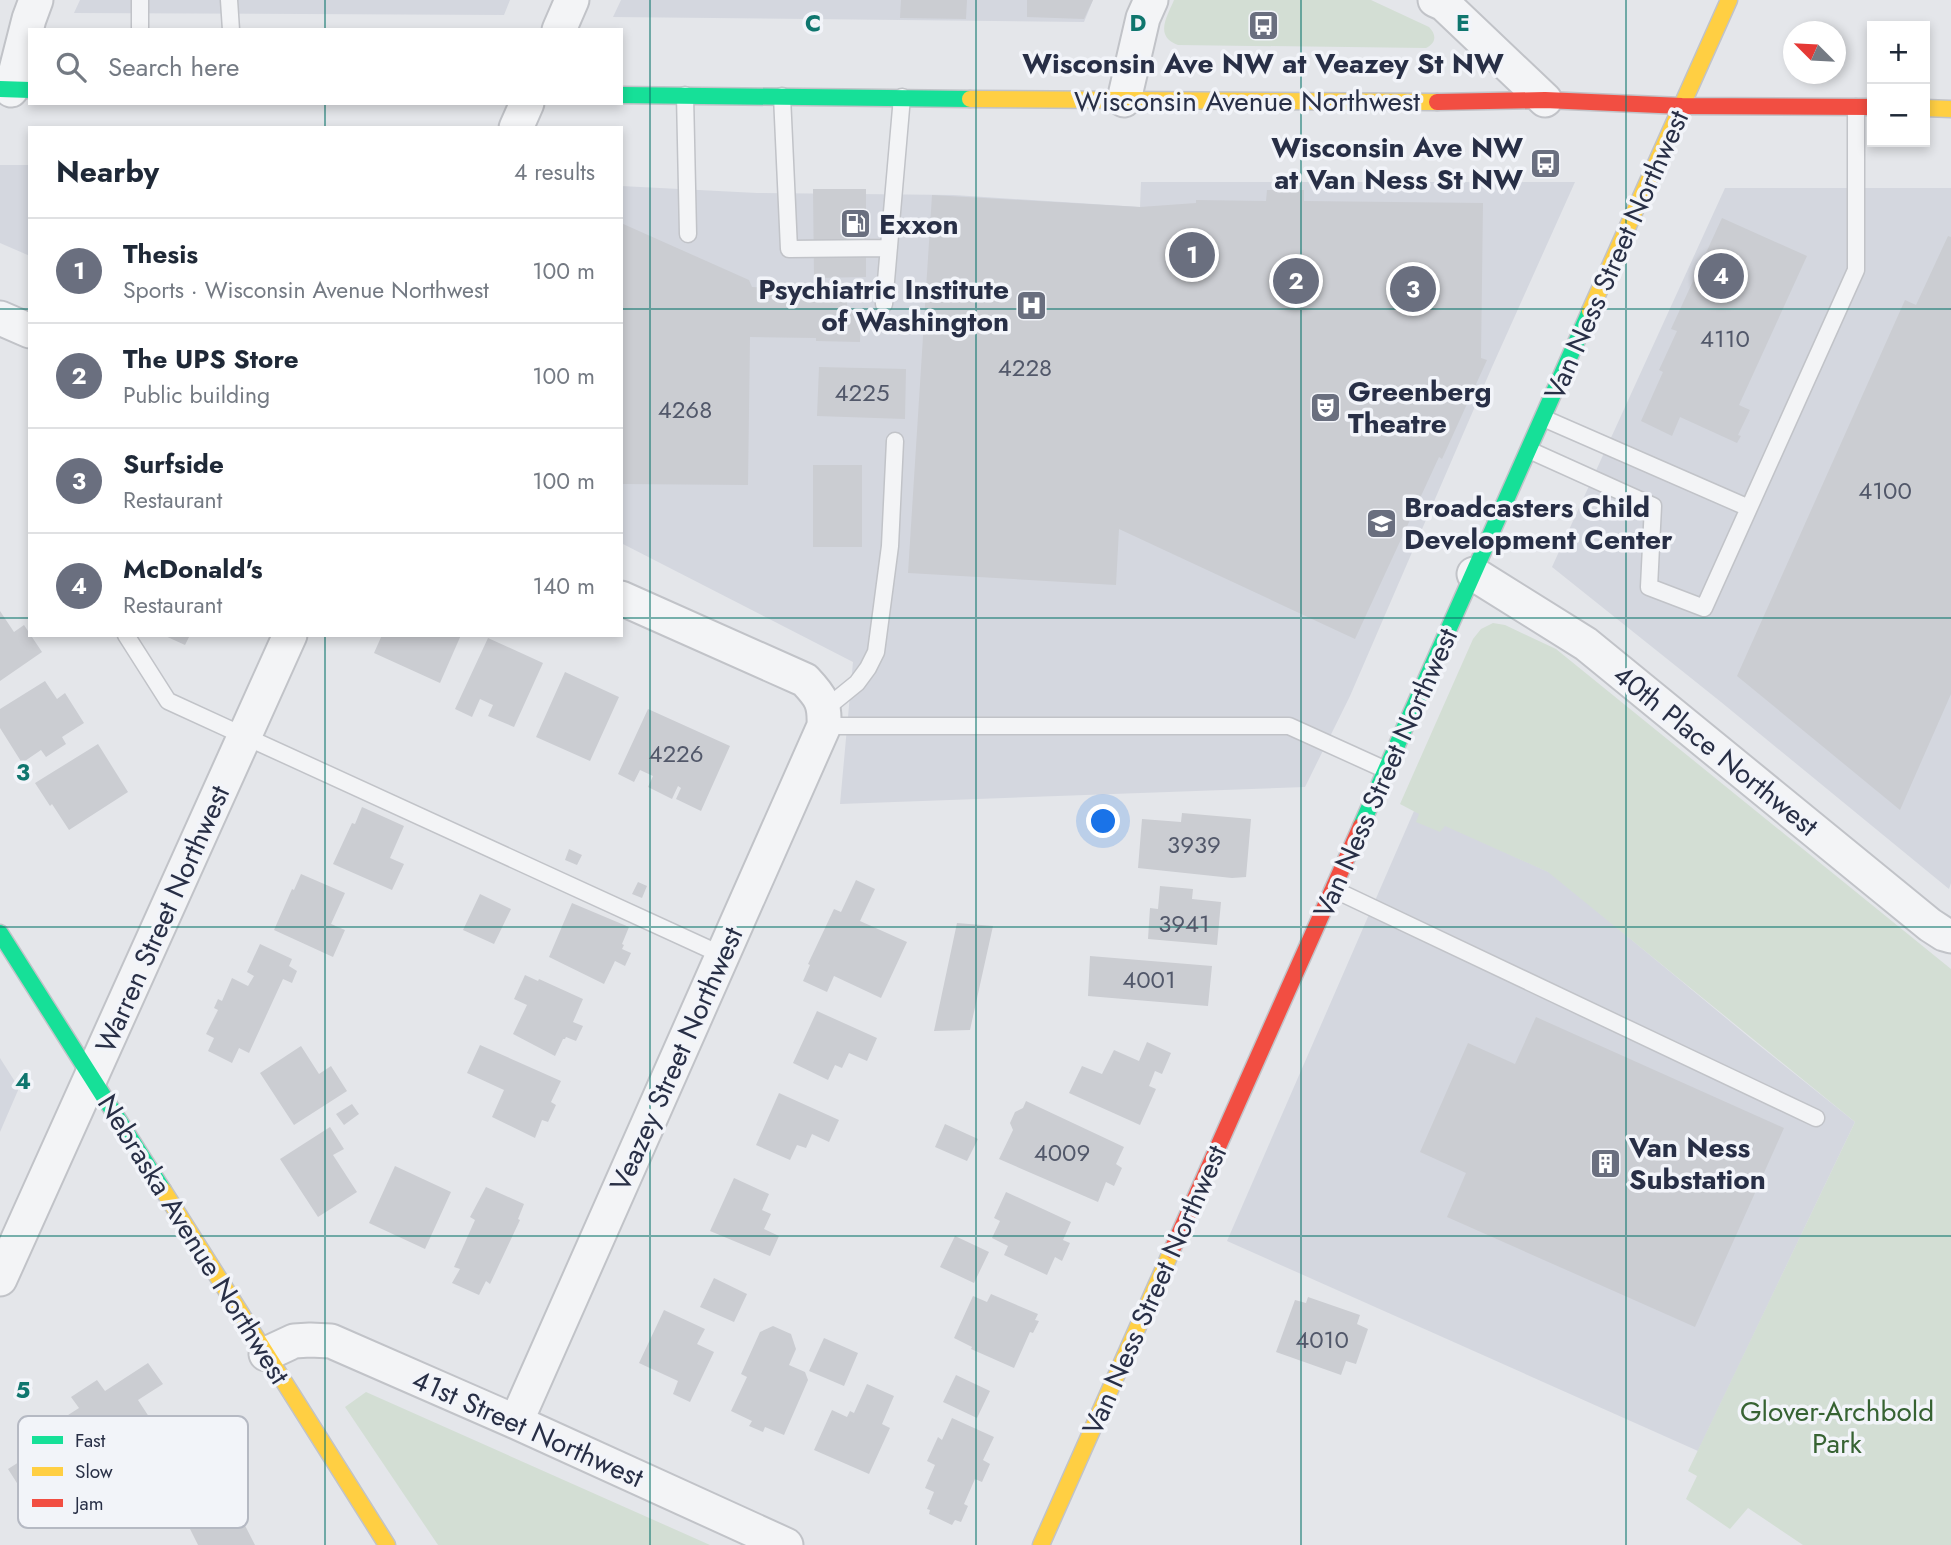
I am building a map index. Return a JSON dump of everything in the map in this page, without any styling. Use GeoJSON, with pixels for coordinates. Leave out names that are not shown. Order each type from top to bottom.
{"type":"FeatureCollection","features":[{"type":"Feature","properties":{"kind":"main road","name":"Van Ness Street Northwest"},"geometry":{"type":"LineString","coordinates":[[1041,1545],[1729,0]]}},
{"type":"Feature","properties":{"kind":"main road","name":"Wisconsin Avenue Northwest"},"geometry":{"type":"LineString","coordinates":[[623,95],[1390,103],[1545,100],[1682,106],[1864,107]]}},
{"type":"Feature","properties":{"kind":"main road"},"geometry":{"type":"LineString","coordinates":[[1930,108],[1951,108]]}},
{"type":"Feature","properties":{"kind":"main road","name":"Nebraska Avenue Northwest"},"geometry":{"type":"LineString","coordinates":[[0,933],[387,1545]]}},
{"type":"Feature","properties":{"kind":"street"},"geometry":{"type":"LineString","coordinates":[[14,90],[29,19],[36,0]]}},
{"type":"Feature","properties":{"kind":"street"},"geometry":{"type":"LineString","coordinates":[[560,28],[572,0]]}},
{"type":"Feature","properties":{"kind":"street"},"geometry":{"type":"LineString","coordinates":[[1124,100],[1143,18],[1151,0]]}},
{"type":"Feature","properties":{"kind":"street"},"geometry":{"type":"LineString","coordinates":[[1435,0],[1444,4],[1545,100]]}},
{"type":"Feature","properties":{"kind":"street"},"geometry":{"type":"LineString","coordinates":[[517,126],[526,105]]}},
{"type":"Feature","properties":{"kind":"street"},"geometry":{"type":"LineString","coordinates":[[0,318],[28,330]]}},
{"type":"Feature","properties":{"kind":"street","name":"40th Place Northwest"},"geometry":{"type":"LineString","coordinates":[[1474,574],[1586,644],[1930,925],[1951,936]]}},
{"type":"Feature","properties":{"kind":"street"},"geometry":{"type":"LineString","coordinates":[[623,599],[806,680],[823,710]]}},
{"type":"Feature","properties":{"kind":"street","name":"Warren Street Northwest"},"geometry":{"type":"LineString","coordinates":[[0,1279],[289,637]]}},
{"type":"Feature","properties":{"kind":"street","name":"Veazey Street Northwest"},"geometry":{"type":"LineString","coordinates":[[516,1422],[722,956],[823,710]]}},
{"type":"Feature","properties":{"kind":"street","name":"41st Street Northwest"},"geometry":{"type":"LineString","coordinates":[[266,1354],[295,1341],[331,1341],[786,1545]]}},
{"type":"Feature","properties":{"kind":"lane"},"geometry":{"type":"LineString","coordinates":[[140,0],[140,28]]}},
{"type":"Feature","properties":{"kind":"lane"},"geometry":{"type":"LineString","coordinates":[[229,0],[232,28]]}},
{"type":"Feature","properties":{"kind":"lane"},"geometry":{"type":"LineString","coordinates":[[685,95],[688,234]]}},
{"type":"Feature","properties":{"kind":"lane"},"geometry":{"type":"LineString","coordinates":[[782,96],[789,249],[889,248]]}},
{"type":"Feature","properties":{"kind":"lane"},"geometry":{"type":"LineString","coordinates":[[884,304],[902,97]]}},
{"type":"Feature","properties":{"kind":"lane"},"geometry":{"type":"LineString","coordinates":[[1529,450],[1653,506],[1649,587],[1704,608],[1856,270],[1864,107]]}},
{"type":"Feature","properties":{"kind":"lane"},"geometry":{"type":"LineString","coordinates":[[1543,418],[1749,508]]}},
{"type":"Feature","properties":{"kind":"lane"},"geometry":{"type":"LineString","coordinates":[[823,710],[857,683],[869,668],[876,652],[890,546],[895,441]]}},
{"type":"Feature","properties":{"kind":"lane"},"geometry":{"type":"LineString","coordinates":[[127,637],[168,701],[722,956]]}},
{"type":"Feature","properties":{"kind":"lane"},"geometry":{"type":"LineString","coordinates":[[823,710],[1289,726],[1387,770]]}},
{"type":"Feature","properties":{"kind":"lane"},"geometry":{"type":"LineString","coordinates":[[1333,889],[1816,1118]]}},
{"type":"Feature","properties":{"kind":"shaded area"},"geometry":{"type":"Polygon","coordinates":[[[80,0],[510,0],[504,15],[74,13],[80,0]]]}},
{"type":"Feature","properties":{"kind":"shaded area"},"geometry":{"type":"Polygon","coordinates":[[[621,0],[1093,0],[1084,22],[613,17],[621,0]]]}},
{"type":"Feature","properties":{"kind":"shaded area"},"geometry":{"type":"Polygon","coordinates":[[[0,165],[28,165],[28,255],[0,243],[0,165]]]}},
{"type":"Feature","properties":{"kind":"shaded area"},"geometry":{"type":"Polygon","coordinates":[[[1141,182],[1575,182],[1350,696],[1305,787],[840,804],[853,662],[623,544],[623,186],[757,193],[954,195],[1140,207],[1141,182]]]}},
{"type":"Feature","properties":{"kind":"shaded area"},"geometry":{"type":"Polygon","coordinates":[[[1725,188],[1951,188],[1949,889],[1552,567],[1725,188]]]}},
{"type":"Feature","properties":{"kind":"shaded area"},"geometry":{"type":"Polygon","coordinates":[[[1414,811],[1551,873],[1855,1122],[1698,1451],[1227,1241],[1414,811]]]}},
{"type":"Feature","properties":{"kind":"shaded area"},"geometry":{"type":"Polygon","coordinates":[[[0,1058],[19,1088],[0,1132],[0,1058]]]}},
{"type":"Feature","properties":{"kind":"green space"},"geometry":{"type":"Polygon","coordinates":[[[1174,0],[1371,0],[1429,27],[1434,39],[1426,48],[1178,45],[1166,37],[1164,31],[1174,0]]]}},
{"type":"Feature","properties":{"kind":"green space","name":"Glover-Archbold Park"},"geometry":{"type":"Polygon","coordinates":[[[1493,623],[1505,625],[1556,649],[1951,969],[1951,1545],[1803,1545],[1748,1508],[1730,1529],[1686,1499],[1697,1476],[1688,1471],[1855,1122],[1548,872],[1445,826],[1440,832],[1416,822],[1419,814],[1400,804],[1473,639],[1481,629],[1493,623]]]}},
{"type":"Feature","properties":{"kind":"green space"},"geometry":{"type":"Polygon","coordinates":[[[366,1392],[710,1545],[438,1545],[345,1407],[366,1392]]]}},
{"type":"Feature","properties":{"kind":"building"},"geometry":{"type":"Polygon","coordinates":[[[901,0],[967,0],[966,19],[900,18],[901,0]]]}},
{"type":"Feature","properties":{"kind":"building"},"geometry":{"type":"Polygon","coordinates":[[[1027,0],[1093,0],[1084,19],[1027,17],[1027,0]]]}},
{"type":"Feature","properties":{"kind":"building"},"geometry":{"type":"Polygon","coordinates":[[[813,189],[866,189],[866,277],[814,278],[813,189]]]}},
{"type":"Feature","properties":{"kind":"building"},"geometry":{"type":"Polygon","coordinates":[[[1267,190],[1304,190],[1304,201],[1483,203],[1481,358],[1487,360],[1355,639],[1119,529],[1116,585],[908,573],[932,195],[1140,207],[1196,203],[1196,200],[1266,201],[1267,190]]]}},
{"type":"Feature","properties":{"kind":"building"},"geometry":{"type":"Polygon","coordinates":[[[1722,218],[1807,256],[1739,405],[1750,410],[1737,443],[1680,417],[1672,436],[1641,421],[1663,372],[1659,370],[1677,331],[1671,329],[1722,218]]]}},
{"type":"Feature","properties":{"kind":"building"},"geometry":{"type":"Polygon","coordinates":[[[623,224],[749,280],[752,287],[847,290],[847,311],[861,311],[860,342],[750,337],[748,485],[623,484],[623,224]]]}},
{"type":"Feature","properties":{"kind":"building"},"geometry":{"type":"Polygon","coordinates":[[[1948,236],[1951,237],[1951,694],[1900,810],[1737,676],[1905,300],[1916,305],[1948,236]]]}},
{"type":"Feature","properties":{"kind":"building"},"geometry":{"type":"Polygon","coordinates":[[[819,367],[906,369],[905,419],[817,416],[819,367]]]}},
{"type":"Feature","properties":{"kind":"building"},"geometry":{"type":"Polygon","coordinates":[[[813,465],[862,465],[862,547],[813,547],[813,465]]]}},
{"type":"Feature","properties":{"kind":"building"},"geometry":{"type":"Polygon","coordinates":[[[0,611],[14,632],[24,625],[28,637],[32,637],[42,652],[0,681],[0,611]]]}},
{"type":"Feature","properties":{"kind":"building"},"geometry":{"type":"Polygon","coordinates":[[[167,637],[189,637],[185,645],[167,637]]]}},
{"type":"Feature","properties":{"kind":"building"},"geometry":{"type":"Polygon","coordinates":[[[381,637],[460,637],[440,683],[374,653],[381,637]]]}},
{"type":"Feature","properties":{"kind":"building"},"geometry":{"type":"Polygon","coordinates":[[[488,638],[543,663],[514,727],[488,716],[493,705],[480,699],[472,717],[455,709],[488,638]]]}},
{"type":"Feature","properties":{"kind":"building"},"geometry":{"type":"Polygon","coordinates":[[[565,672],[619,697],[590,761],[536,737],[565,672]]]}},
{"type":"Feature","properties":{"kind":"building"},"geometry":{"type":"Polygon","coordinates":[[[45,681],[57,699],[65,693],[84,723],[62,737],[66,744],[46,757],[41,750],[22,763],[0,728],[0,709],[45,681]]]}},
{"type":"Feature","properties":{"kind":"building"},"geometry":{"type":"Polygon","coordinates":[[[648,709],[730,746],[701,811],[676,799],[681,788],[678,786],[672,799],[648,787],[653,776],[640,770],[634,782],[618,774],[648,709]]]}},
{"type":"Feature","properties":{"kind":"building"},"geometry":{"type":"Polygon","coordinates":[[[98,744],[128,792],[69,830],[35,783],[98,744]]]}},
{"type":"Feature","properties":{"kind":"building"},"geometry":{"type":"Polygon","coordinates":[[[362,807],[404,826],[390,858],[404,864],[392,890],[333,864],[362,807]]]}},
{"type":"Feature","properties":{"kind":"building"},"geometry":{"type":"Polygon","coordinates":[[[1182,813],[1251,819],[1246,877],[1232,878],[1138,868],[1142,819],[1181,822],[1182,813]]]}},
{"type":"Feature","properties":{"kind":"building"},"geometry":{"type":"Polygon","coordinates":[[[569,849],[582,855],[577,865],[565,860],[569,849]]]}},
{"type":"Feature","properties":{"kind":"building"},"geometry":{"type":"Polygon","coordinates":[[[301,874],[345,893],[331,924],[345,930],[333,957],[274,930],[301,874]]]}},
{"type":"Feature","properties":{"kind":"building"},"geometry":{"type":"Polygon","coordinates":[[[856,880],[875,889],[860,921],[907,942],[881,998],[834,976],[827,992],[803,981],[810,965],[808,964],[834,909],[841,912],[856,880]]]}},
{"type":"Feature","properties":{"kind":"building"},"geometry":{"type":"Polygon","coordinates":[[[638,882],[647,886],[642,898],[632,894],[638,882]]]}},
{"type":"Feature","properties":{"kind":"building"},"geometry":{"type":"Polygon","coordinates":[[[1160,886],[1193,889],[1192,899],[1221,902],[1217,945],[1148,939],[1150,908],[1158,909],[1160,886]]]}},
{"type":"Feature","properties":{"kind":"building"},"geometry":{"type":"Polygon","coordinates":[[[480,894],[511,909],[494,944],[463,930],[480,894]]]}},
{"type":"Feature","properties":{"kind":"building"},"geometry":{"type":"Polygon","coordinates":[[[572,903],[629,927],[622,949],[631,953],[625,966],[615,961],[604,984],[549,957],[572,903]]]}},
{"type":"Feature","properties":{"kind":"building"},"geometry":{"type":"Polygon","coordinates":[[[957,923],[993,926],[970,1030],[934,1031],[957,923]]]}},
{"type":"Feature","properties":{"kind":"building"},"geometry":{"type":"Polygon","coordinates":[[[260,944],[292,959],[289,966],[297,971],[292,983],[283,979],[249,1053],[239,1048],[232,1063],[208,1051],[214,1038],[206,1034],[218,1010],[214,1008],[218,999],[222,1001],[232,978],[248,986],[254,976],[247,972],[260,944]]]}},
{"type":"Feature","properties":{"kind":"building"},"geometry":{"type":"Polygon","coordinates":[[[1090,956],[1212,966],[1208,1006],[1088,996],[1090,956]]]}},
{"type":"Feature","properties":{"kind":"building"},"geometry":{"type":"Polygon","coordinates":[[[525,975],[583,999],[573,1022],[583,1026],[576,1041],[566,1037],[563,1039],[555,1056],[513,1034],[527,1005],[514,999],[525,975]]]}},
{"type":"Feature","properties":{"kind":"building"},"geometry":{"type":"Polygon","coordinates":[[[817,1011],[877,1038],[867,1061],[849,1053],[842,1068],[835,1065],[828,1080],[793,1063],[817,1011]]]}},
{"type":"Feature","properties":{"kind":"building","name":"Van Ness Substation"},"geometry":{"type":"Polygon","coordinates":[[[1536,1017],[1784,1128],[1695,1327],[1447,1217],[1466,1173],[1420,1152],[1468,1043],[1515,1064],[1536,1017]]]}},
{"type":"Feature","properties":{"kind":"building"},"geometry":{"type":"Polygon","coordinates":[[[1147,1042],[1171,1053],[1162,1074],[1155,1071],[1149,1086],[1156,1089],[1140,1125],[1069,1093],[1082,1066],[1102,1074],[1114,1050],[1139,1061],[1147,1042]]]}},
{"type":"Feature","properties":{"kind":"building"},"geometry":{"type":"Polygon","coordinates":[[[480,1045],[561,1081],[551,1102],[556,1105],[548,1122],[542,1120],[535,1138],[492,1117],[504,1090],[467,1073],[480,1045]]]}},
{"type":"Feature","properties":{"kind":"building"},"geometry":{"type":"Polygon","coordinates":[[[301,1046],[319,1074],[331,1066],[347,1091],[294,1125],[260,1073],[301,1046]]]}},
{"type":"Feature","properties":{"kind":"building"},"geometry":{"type":"Polygon","coordinates":[[[779,1093],[839,1120],[829,1142],[812,1134],[806,1148],[797,1145],[790,1160],[756,1145],[779,1093]]]}},
{"type":"Feature","properties":{"kind":"building"},"geometry":{"type":"Polygon","coordinates":[[[1026,1101],[1124,1147],[1116,1164],[1122,1168],[1114,1186],[1106,1182],[1098,1202],[999,1159],[1013,1130],[1010,1123],[1015,1112],[1023,1108],[1026,1101]]]}},
{"type":"Feature","properties":{"kind":"building"},"geometry":{"type":"Polygon","coordinates":[[[352,1104],[359,1114],[344,1125],[336,1114],[352,1104]]]}},
{"type":"Feature","properties":{"kind":"building"},"geometry":{"type":"Polygon","coordinates":[[[945,1124],[978,1139],[967,1161],[935,1147],[945,1124]]]}},
{"type":"Feature","properties":{"kind":"building"},"geometry":{"type":"Polygon","coordinates":[[[330,1127],[344,1149],[333,1155],[357,1192],[318,1217],[280,1159],[330,1127]]]}},
{"type":"Feature","properties":{"kind":"building"},"geometry":{"type":"Polygon","coordinates":[[[395,1166],[451,1192],[425,1249],[369,1223],[395,1166]]]}},
{"type":"Feature","properties":{"kind":"building"},"geometry":{"type":"Polygon","coordinates":[[[734,1178],[769,1194],[762,1210],[771,1214],[764,1229],[779,1236],[770,1256],[710,1231],[734,1178]]]}},
{"type":"Feature","properties":{"kind":"building"},"geometry":{"type":"Polygon","coordinates":[[[486,1187],[524,1204],[518,1219],[520,1220],[490,1284],[486,1281],[479,1295],[452,1283],[460,1269],[454,1267],[475,1220],[470,1217],[486,1187]]]}},
{"type":"Feature","properties":{"kind":"building"},"geometry":{"type":"Polygon","coordinates":[[[1006,1192],[1071,1222],[1063,1240],[1070,1243],[1062,1261],[1055,1257],[1047,1275],[1004,1255],[1008,1246],[992,1238],[1000,1221],[994,1218],[1006,1192]]]}},
{"type":"Feature","properties":{"kind":"building"},"geometry":{"type":"Polygon","coordinates":[[[955,1236],[989,1252],[974,1283],[940,1267],[955,1236]]]}},
{"type":"Feature","properties":{"kind":"building"},"geometry":{"type":"Polygon","coordinates":[[[714,1278],[747,1294],[734,1322],[700,1307],[714,1278]]]}},
{"type":"Feature","properties":{"kind":"building"},"geometry":{"type":"Polygon","coordinates":[[[991,1294],[1038,1314],[1035,1320],[1039,1321],[1033,1333],[1030,1332],[1014,1368],[971,1349],[972,1347],[954,1338],[973,1296],[987,1302],[991,1294]]]}},
{"type":"Feature","properties":{"kind":"building"},"geometry":{"type":"Polygon","coordinates":[[[1308,1297],[1360,1315],[1357,1324],[1368,1329],[1356,1364],[1346,1361],[1341,1375],[1276,1352],[1295,1300],[1306,1303],[1308,1297]]]}},
{"type":"Feature","properties":{"kind":"building"},"geometry":{"type":"Polygon","coordinates":[[[664,1310],[705,1329],[697,1344],[714,1352],[690,1402],[673,1394],[678,1381],[639,1363],[664,1310]]]}},
{"type":"Feature","properties":{"kind":"building"},"geometry":{"type":"Polygon","coordinates":[[[773,1326],[791,1334],[796,1349],[789,1365],[805,1372],[808,1380],[784,1435],[765,1427],[763,1432],[749,1426],[752,1421],[731,1411],[747,1377],[741,1374],[760,1332],[773,1326]]]}},
{"type":"Feature","properties":{"kind":"building"},"geometry":{"type":"Polygon","coordinates":[[[824,1338],[858,1353],[844,1386],[809,1371],[824,1338]]]}},
{"type":"Feature","properties":{"kind":"building"},"geometry":{"type":"Polygon","coordinates":[[[148,1363],[163,1384],[138,1400],[148,1416],[67,1416],[79,1408],[71,1397],[97,1380],[105,1391],[148,1363]]]}},
{"type":"Feature","properties":{"kind":"building"},"geometry":{"type":"Polygon","coordinates":[[[956,1375],[990,1391],[977,1418],[943,1402],[956,1375]]]}},
{"type":"Feature","properties":{"kind":"building"},"geometry":{"type":"Polygon","coordinates":[[[867,1384],[894,1396],[882,1424],[890,1428],[869,1474],[814,1450],[832,1410],[847,1417],[850,1411],[854,1413],[867,1384]]]}},
{"type":"Feature","properties":{"kind":"building"},"geometry":{"type":"Polygon","coordinates":[[[952,1418],[994,1437],[983,1460],[990,1464],[982,1482],[975,1479],[964,1504],[968,1506],[961,1522],[955,1520],[952,1525],[929,1514],[930,1510],[927,1509],[934,1492],[925,1488],[935,1465],[927,1461],[938,1437],[942,1440],[952,1418]]]}},
{"type":"Feature","properties":{"kind":"building"},"geometry":{"type":"Polygon","coordinates":[[[18,1463],[18,1485],[8,1469],[18,1463]]]}},
{"type":"Feature","properties":{"kind":"building"},"geometry":{"type":"Polygon","coordinates":[[[190,1528],[246,1528],[255,1545],[198,1545],[190,1528]]]}},
{"type":"Feature","properties":{"kind":"traffic: fast"},"geometry":{"type":"LineString","coordinates":[[0,89],[28,90]]}},
{"type":"Feature","properties":{"kind":"traffic: fast"},"geometry":{"type":"LineString","coordinates":[[623,95],[970,99]]}},
{"type":"Feature","properties":{"kind":"traffic: fast"},"geometry":{"type":"LineString","coordinates":[[1361,826],[1590,311]]}},
{"type":"Feature","properties":{"kind":"traffic: fast"},"geometry":{"type":"LineString","coordinates":[[0,933],[163,1190]]}},
{"type":"Feature","properties":{"kind":"traffic: slow"},"geometry":{"type":"LineString","coordinates":[[1590,311],[1729,0]]}},
{"type":"Feature","properties":{"kind":"traffic: slow"},"geometry":{"type":"LineString","coordinates":[[970,99],[1437,102]]}},
{"type":"Feature","properties":{"kind":"traffic: slow"},"geometry":{"type":"LineString","coordinates":[[1930,108],[1951,109]]}},
{"type":"Feature","properties":{"kind":"traffic: slow"},"geometry":{"type":"LineString","coordinates":[[163,1190],[387,1545]]}},
{"type":"Feature","properties":{"kind":"traffic: slow"},"geometry":{"type":"LineString","coordinates":[[1041,1545],[1172,1250]]}},
{"type":"Feature","properties":{"kind":"traffic: jam"},"geometry":{"type":"LineString","coordinates":[[1437,102],[1545,100],[1682,106],[1867,107]]}},
{"type":"Feature","properties":{"kind":"traffic: jam"},"geometry":{"type":"LineString","coordinates":[[1172,1250],[1361,826]]}},
{"type":"Feature","properties":{"kind":"place","name":"Wisconsin Ave NW at Veazey St NW"},"geometry":{"type":"Point","coordinates":[1263,26]}},
{"type":"Feature","properties":{"kind":"place","name":"Wisconsin Ave NW at Van Ness St NW"},"geometry":{"type":"Point","coordinates":[1546,163]}},
{"type":"Feature","properties":{"kind":"place","name":"Exxon"},"geometry":{"type":"Point","coordinates":[856,224]}},
{"type":"Feature","properties":{"kind":"place","name":"Thesis"},"geometry":{"type":"Point","coordinates":[1192,255]}},
{"type":"Feature","properties":{"kind":"place","name":"McDonald's"},"geometry":{"type":"Point","coordinates":[1721,276]}},
{"type":"Feature","properties":{"kind":"place","name":"The UPS Store"},"geometry":{"type":"Point","coordinates":[1296,281]}},
{"type":"Feature","properties":{"kind":"place","name":"Surfside"},"geometry":{"type":"Point","coordinates":[1413,289]}},
{"type":"Feature","properties":{"kind":"place","name":"Psychiatric Institute of Washington"},"geometry":{"type":"Point","coordinates":[1032,305]}},
{"type":"Feature","properties":{"kind":"place","name":"Greenberg Theatre"},"geometry":{"type":"Point","coordinates":[1325,407]}},
{"type":"Feature","properties":{"kind":"place","name":"Broadcasters Child Development Center"},"geometry":{"type":"Point","coordinates":[1381,523]}},
{"type":"Feature","properties":{"kind":"place","name":"Van Ness Substation"},"geometry":{"type":"Point","coordinates":[1606,1163]}}]}
